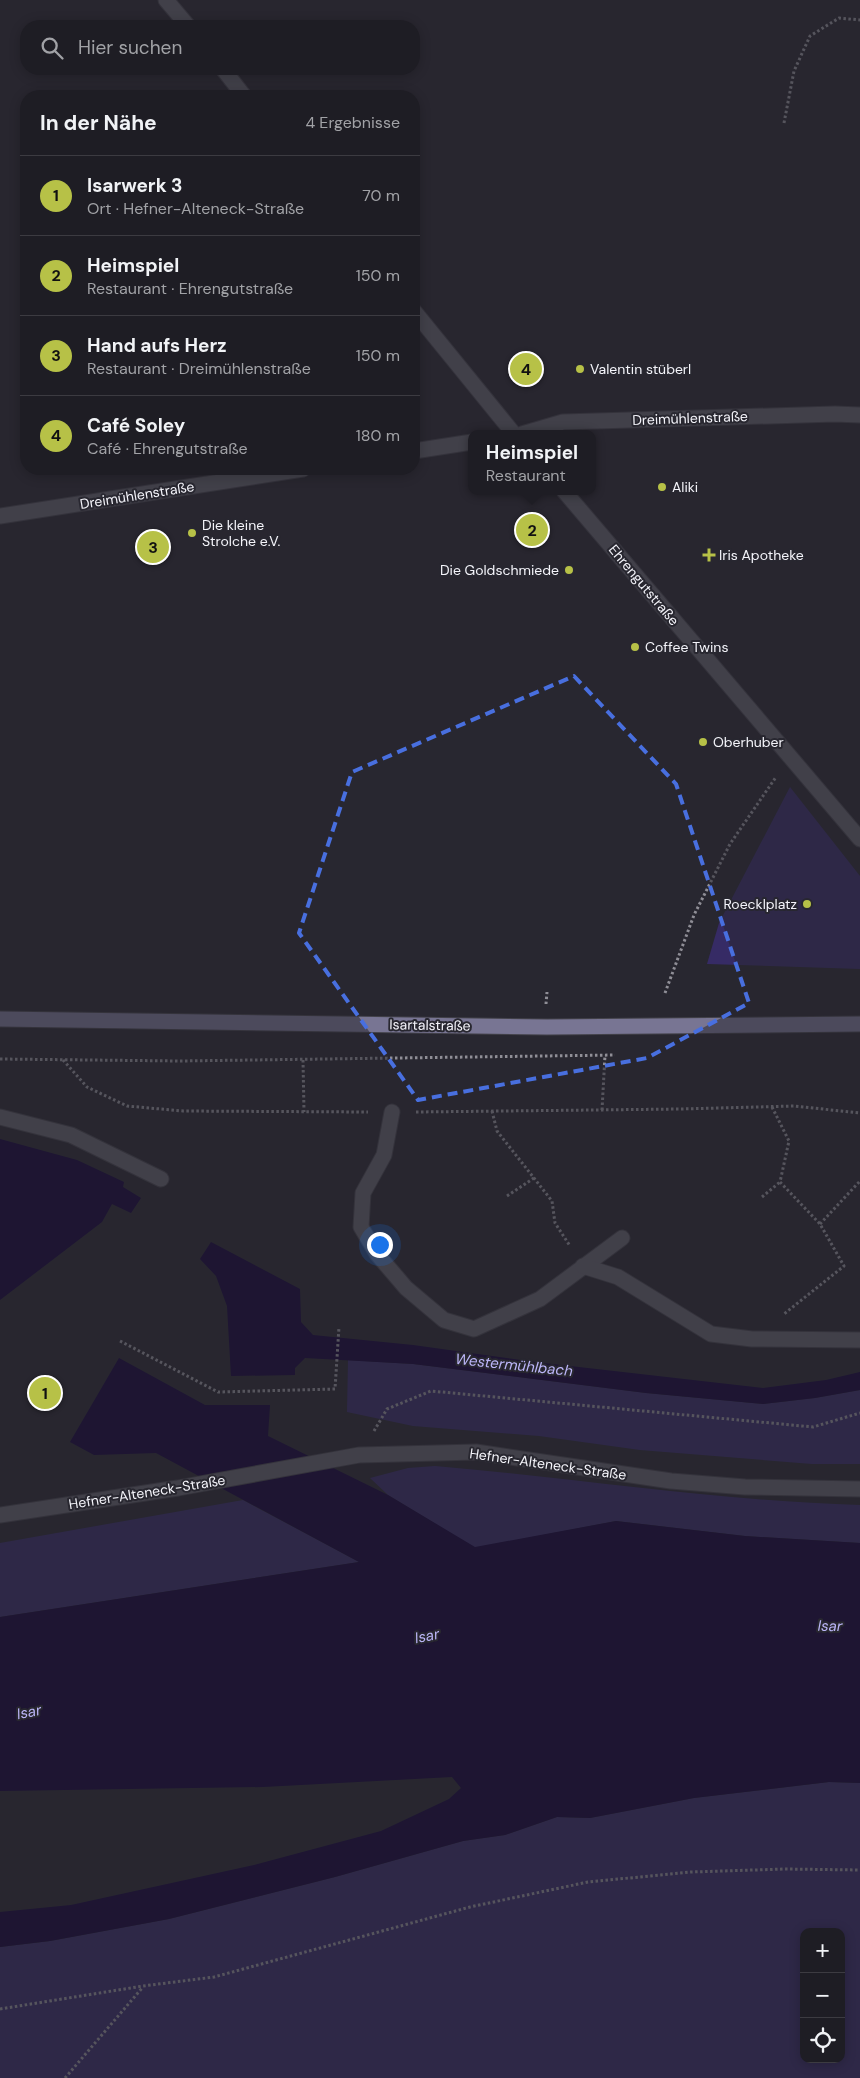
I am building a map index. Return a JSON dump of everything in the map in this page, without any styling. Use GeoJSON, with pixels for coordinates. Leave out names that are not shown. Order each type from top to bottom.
{"type":"FeatureCollection","features":[{"type":"Feature","properties":{"kind":"main road","name":"Isartalstraße"},"geometry":{"type":"LineString","coordinates":[[0,1019],[547,1026],[860,1024]]}},
{"type":"Feature","properties":{"kind":"street"},"geometry":{"type":"LineString","coordinates":[[166,0],[183,20]]}},
{"type":"Feature","properties":{"kind":"street"},"geometry":{"type":"LineString","coordinates":[[228,75],[239,90]]}},
{"type":"Feature","properties":{"kind":"street"},"geometry":{"type":"LineString","coordinates":[[420,318],[511,430]]}},
{"type":"Feature","properties":{"kind":"street","name":"Dreimühlenstraße"},"geometry":{"type":"LineString","coordinates":[[536,430],[563,422],[835,414],[860,415]]}},
{"type":"Feature","properties":{"kind":"street"},"geometry":{"type":"LineString","coordinates":[[420,450],[468,443]]}},
{"type":"Feature","properties":{"kind":"street","name":"Dreimühlenstraße"},"geometry":{"type":"LineString","coordinates":[[0,516],[264,475]]}},
{"type":"Feature","properties":{"kind":"street","name":"Ehrengutstraße"},"geometry":{"type":"LineString","coordinates":[[567,495],[860,840]]}},
{"type":"Feature","properties":{"kind":"street"},"geometry":{"type":"LineString","coordinates":[[392,1112],[384,1155],[363,1193],[362,1227],[377,1254],[406,1288],[444,1320],[474,1329],[540,1298],[622,1238]]}},
{"type":"Feature","properties":{"kind":"street"},"geometry":{"type":"LineString","coordinates":[[0,1117],[70,1135],[161,1179]]}},
{"type":"Feature","properties":{"kind":"street"},"geometry":{"type":"LineString","coordinates":[[583,1266],[618,1277],[711,1334],[752,1339],[860,1340]]}},
{"type":"Feature","properties":{"kind":"street","name":"Hefner-Alteneck-Straße"},"geometry":{"type":"LineString","coordinates":[[0,1515],[178,1488],[359,1454],[476,1452],[671,1481],[745,1487],[860,1489]]}},
{"type":"Feature","properties":{"kind":"path"},"geometry":{"type":"LineString","coordinates":[[784,123],[794,72],[810,36],[839,18],[860,20]]}},
{"type":"Feature","properties":{"kind":"path"},"geometry":{"type":"LineString","coordinates":[[665,993],[694,915],[730,844],[790,756]]}},
{"type":"Feature","properties":{"kind":"path"},"geometry":{"type":"LineString","coordinates":[[602,1110],[605,1055]]}},
{"type":"Feature","properties":{"kind":"path"},"geometry":{"type":"LineString","coordinates":[[0,1059],[179,1061],[615,1055]]}},
{"type":"Feature","properties":{"kind":"path"},"geometry":{"type":"LineString","coordinates":[[63,1060],[87,1087],[127,1106],[182,1111],[392,1112],[794,1106],[860,1113]]}},
{"type":"Feature","properties":{"kind":"path"},"geometry":{"type":"LineString","coordinates":[[304,1060],[304,1112]]}},
{"type":"Feature","properties":{"kind":"path"},"geometry":{"type":"LineString","coordinates":[[762,1197],[780,1182],[788,1141],[771,1107]]}},
{"type":"Feature","properties":{"kind":"path"},"geometry":{"type":"LineString","coordinates":[[492,1111],[497,1131],[552,1202],[555,1223],[583,1266]]}},
{"type":"Feature","properties":{"kind":"path"},"geometry":{"type":"LineString","coordinates":[[507,1196],[534,1178]]}},
{"type":"Feature","properties":{"kind":"path"},"geometry":{"type":"LineString","coordinates":[[820,1224],[860,1181]]}},
{"type":"Feature","properties":{"kind":"path"},"geometry":{"type":"LineString","coordinates":[[752,1339],[844,1266],[820,1224],[780,1182]]}},
{"type":"Feature","properties":{"kind":"path"},"geometry":{"type":"LineString","coordinates":[[120,1340],[218,1392],[335,1389],[339,1327]]}},
{"type":"Feature","properties":{"kind":"path"},"geometry":{"type":"LineString","coordinates":[[359,1454],[387,1409],[431,1391],[813,1427],[860,1413]]}},
{"type":"Feature","properties":{"kind":"path"},"geometry":{"type":"LineString","coordinates":[[0,2009],[214,1977],[470,1907],[588,1882],[691,1872],[785,1869],[860,1870]]}},
{"type":"Feature","properties":{"kind":"path"},"geometry":{"type":"LineString","coordinates":[[65,2078],[144,1986]]}},
{"type":"Feature","properties":{"kind":"highlighted area"},"geometry":{"type":"Polygon","coordinates":[[[574,676],[676,784],[749,1003],[647,1058],[418,1100],[299,933],[352,772],[574,676]]]}},
{"type":"Feature","properties":{"kind":"shaded area"},"geometry":{"type":"Polygon","coordinates":[[[790,787],[860,876],[860,969],[707,964],[719,923],[790,787]]]}},
{"type":"Feature","properties":{"kind":"shaded area"},"geometry":{"type":"Polygon","coordinates":[[[348,1360],[413,1364],[646,1393],[763,1404],[860,1390],[860,1464],[812,1464],[640,1450],[539,1436],[413,1426],[347,1412],[348,1360]]]}},
{"type":"Feature","properties":{"kind":"shaded area"},"geometry":{"type":"Polygon","coordinates":[[[435,1466],[754,1499],[860,1505],[860,1543],[745,1536],[616,1521],[475,1548],[388,1495],[370,1478],[408,1468],[435,1466]]]}},
{"type":"Feature","properties":{"kind":"shaded area"},"geometry":{"type":"Polygon","coordinates":[[[243,1500],[359,1562],[0,1617],[0,1543],[243,1500]]]}},
{"type":"Feature","properties":{"kind":"shaded area"},"geometry":{"type":"Polygon","coordinates":[[[829,1782],[860,1783],[860,2078],[0,2078],[0,1947],[50,1941],[169,1919],[335,1877],[463,1841],[505,1835],[557,1817],[590,1818],[694,1798],[829,1782]]]}},
{"type":"Feature","properties":{"kind":"water"},"geometry":{"type":"Polygon","coordinates":[[[0,1139],[77,1160],[124,1182],[123,1187],[141,1198],[131,1213],[112,1204],[102,1222],[0,1300],[0,1139]]]}},
{"type":"Feature","properties":{"kind":"water","name":"Westermühlbach"},"geometry":{"type":"Polygon","coordinates":[[[211,1242],[300,1289],[301,1322],[313,1335],[413,1345],[535,1362],[763,1388],[826,1380],[860,1372],[860,1390],[763,1404],[646,1393],[413,1364],[305,1358],[295,1368],[295,1375],[231,1376],[227,1306],[216,1276],[200,1259],[211,1242]]]}},
{"type":"Feature","properties":{"kind":"water","name":"Isar"},"geometry":{"type":"Polygon","coordinates":[[[119,1358],[205,1405],[270,1405],[268,1436],[388,1495],[475,1547],[616,1521],[745,1536],[860,1543],[860,1783],[829,1782],[694,1798],[590,1818],[557,1817],[505,1835],[463,1841],[335,1877],[169,1919],[50,1941],[0,1947],[0,1912],[71,1905],[254,1865],[381,1831],[449,1799],[461,1788],[452,1777],[263,1787],[0,1791],[0,1617],[359,1562],[156,1453],[94,1455],[70,1442],[119,1358]]]}},
{"type":"Feature","properties":{"kind":"place","name":"Café Soley"},"geometry":{"type":"Point","coordinates":[526,369]}},
{"type":"Feature","properties":{"kind":"place","name":"Valentin stüberl"},"geometry":{"type":"Point","coordinates":[580,369]}},
{"type":"Feature","properties":{"kind":"place","name":"Aliki"},"geometry":{"type":"Point","coordinates":[662,487]}},
{"type":"Feature","properties":{"kind":"place","name":"Heimspiel"},"geometry":{"type":"Point","coordinates":[532,530]}},
{"type":"Feature","properties":{"kind":"place","name":"Die kleine Strolche e.V."},"geometry":{"type":"Point","coordinates":[192,533]}},
{"type":"Feature","properties":{"kind":"place","name":"Hand aufs Herz"},"geometry":{"type":"Point","coordinates":[153,547]}},
{"type":"Feature","properties":{"kind":"place","name":"Iris Apotheke"},"geometry":{"type":"Point","coordinates":[709,555]}},
{"type":"Feature","properties":{"kind":"place","name":"Die Goldschmiede"},"geometry":{"type":"Point","coordinates":[569,570]}},
{"type":"Feature","properties":{"kind":"place","name":"Coffee Twins"},"geometry":{"type":"Point","coordinates":[635,647]}},
{"type":"Feature","properties":{"kind":"place","name":"Oberhuber"},"geometry":{"type":"Point","coordinates":[703,742]}},
{"type":"Feature","properties":{"kind":"place","name":"Roecklplatz"},"geometry":{"type":"Point","coordinates":[807,904]}},
{"type":"Feature","properties":{"kind":"place","name":"Isarwerk 3"},"geometry":{"type":"Point","coordinates":[45,1393]}}]}
